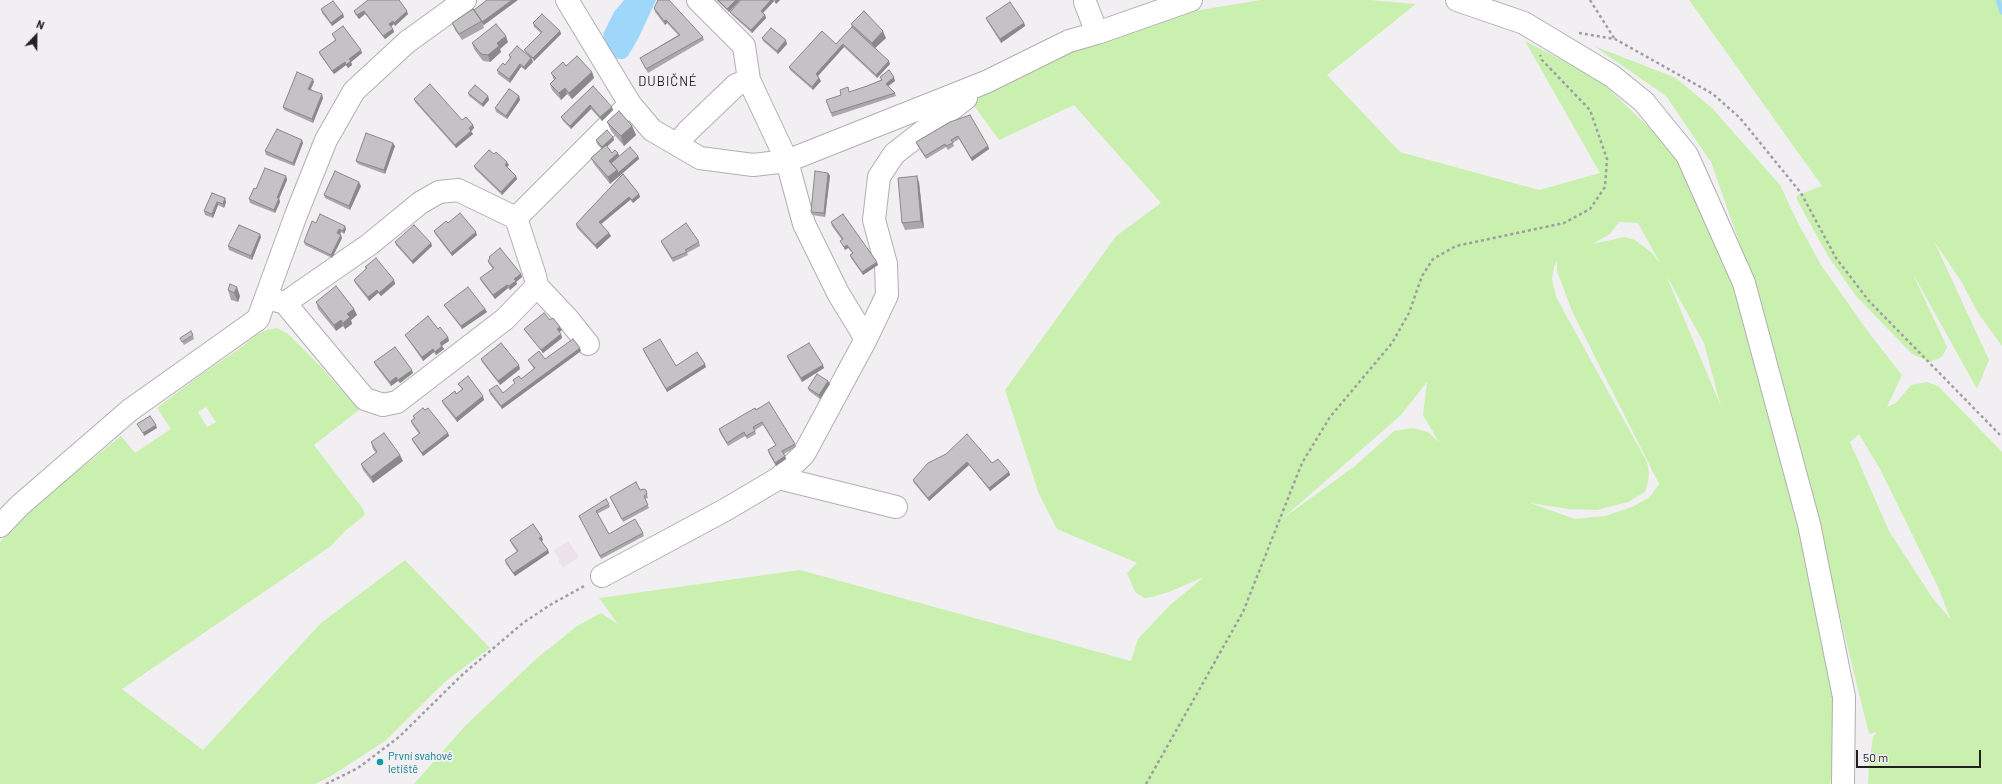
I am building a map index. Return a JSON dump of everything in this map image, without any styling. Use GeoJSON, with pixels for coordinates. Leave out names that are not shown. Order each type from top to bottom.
{"type":"FeatureCollection","features":[{"type":"Feature","properties":{"kind":"street"},"geometry":{"type":"LineString","coordinates":[[276,301],[296,215],[326,140],[354,91],[407,42],[465,0]]}},
{"type":"Feature","properties":{"kind":"street"},"geometry":{"type":"LineString","coordinates":[[698,0],[744,46],[749,80],[786,161],[804,224],[838,293],[866,339]]}},
{"type":"Feature","properties":{"kind":"street"},"geometry":{"type":"LineString","coordinates":[[570,1],[630,104],[652,130],[700,158],[753,165],[786,161],[986,82],[1069,41],[1097,33],[1191,0]]}},
{"type":"Feature","properties":{"kind":"street"},"geometry":{"type":"LineString","coordinates":[[1457,0],[1524,23],[1612,76],[1644,102],[1687,155],[1744,283],[1809,524],[1844,697],[1843,784]]}},
{"type":"Feature","properties":{"kind":"street"},"geometry":{"type":"LineString","coordinates":[[1085,1],[1097,33]]}},
{"type":"Feature","properties":{"kind":"street"},"geometry":{"type":"LineString","coordinates":[[677,144],[688,131],[736,85],[749,80]]}},
{"type":"Feature","properties":{"kind":"street"},"geometry":{"type":"LineString","coordinates":[[602,576],[725,510],[779,478],[804,454],[866,339],[887,295],[886,264],[874,220],[879,178],[894,154],[986,82]]}},
{"type":"Feature","properties":{"kind":"street"},"geometry":{"type":"LineString","coordinates":[[516,218],[630,104]]}},
{"type":"Feature","properties":{"kind":"street"},"geometry":{"type":"LineString","coordinates":[[0,526],[19,506],[130,410],[258,319],[276,301],[370,244],[420,203],[439,192],[458,190],[516,218],[537,286],[568,319],[588,344]]}},
{"type":"Feature","properties":{"kind":"street"},"geometry":{"type":"LineString","coordinates":[[276,301],[365,399],[383,405],[397,402],[505,319],[537,286]]}},
{"type":"Feature","properties":{"kind":"street"},"geometry":{"type":"LineString","coordinates":[[779,478],[896,507]]}},
{"type":"Feature","properties":{"kind":"path"},"geometry":{"type":"LineString","coordinates":[[1590,0],[1615,39]]}},
{"type":"Feature","properties":{"kind":"path"},"geometry":{"type":"LineString","coordinates":[[1577,32],[1615,39],[1713,94],[1740,118],[1801,193],[1836,258],[1869,302],[2002,436]]}},
{"type":"Feature","properties":{"kind":"path"},"geometry":{"type":"LineString","coordinates":[[1146,784],[1243,612],[1302,463],[1330,417],[1392,343],[1409,313],[1422,276],[1433,259],[1456,246],[1564,223],[1590,209],[1605,187],[1608,159],[1590,110],[1542,60],[1539,54]]}},
{"type":"Feature","properties":{"kind":"path"},"geometry":{"type":"LineString","coordinates":[[326,784],[358,768],[399,737],[462,675],[523,624],[550,605],[602,576]]}},
{"type":"Feature","properties":{"kind":"shaded area"},"geometry":{"type":"Polygon","coordinates":[[[568,541],[579,557],[563,568],[558,561],[560,560],[554,550],[568,541]]]}},
{"type":"Feature","properties":{"kind":"green space"},"geometry":{"type":"Polygon","coordinates":[[[1261,0],[1369,0],[1416,4],[1327,75],[1400,152],[1539,190],[1600,173],[1525,41],[1597,78],[1673,150],[1740,299],[1832,660],[1838,740],[1830,784],[414,784],[465,726],[536,659],[577,626],[601,613],[618,624],[599,598],[800,570],[1131,661],[1138,639],[1169,606],[1204,577],[1169,592],[1144,598],[1135,592],[1127,573],[1137,563],[1057,529],[1039,494],[1005,390],[1116,236],[1161,203],[1074,105],[999,140],[970,100],[1063,55],[1188,12],[1261,0]],[[1619,222],[1610,234],[1593,244],[1624,237],[1635,240],[1652,253],[1660,263],[1638,223],[1619,222]],[[1557,261],[1554,267],[1552,279],[1556,297],[1647,462],[1649,473],[1645,492],[1628,502],[1597,510],[1569,509],[1530,503],[1575,519],[1605,516],[1632,507],[1650,497],[1659,484],[1572,311],[1557,271],[1557,261]],[[1666,275],[1721,407],[1704,343],[1666,275]],[[1427,382],[1401,415],[1282,519],[1355,466],[1394,431],[1412,428],[1428,432],[1439,442],[1423,415],[1427,382]]]}},
{"type":"Feature","properties":{"kind":"green space"},"geometry":{"type":"Polygon","coordinates":[[[1689,0],[2002,0],[2002,346],[1978,313],[1961,281],[1934,241],[1989,360],[1977,389],[1912,272],[1947,347],[1942,357],[1930,362],[1912,354],[1856,296],[1828,256],[1796,198],[1798,195],[1822,186],[1689,0]]]}},
{"type":"Feature","properties":{"kind":"green space"},"geometry":{"type":"Polygon","coordinates":[[[1594,46],[1676,78],[1712,108],[1780,185],[1798,223],[1821,265],[1869,333],[1902,375],[1887,407],[1896,403],[1911,385],[1927,382],[1938,386],[2002,452],[2002,784],[1868,784],[1873,737],[1877,732],[1869,734],[1797,441],[1757,293],[1711,162],[1666,96],[1594,46]],[[1859,434],[1850,442],[1889,531],[1932,597],[1951,620],[1938,587],[1880,469],[1859,434]]]}},
{"type":"Feature","properties":{"kind":"green space"},"geometry":{"type":"Polygon","coordinates":[[[277,328],[288,334],[320,366],[359,410],[314,445],[363,509],[365,515],[346,530],[331,546],[122,689],[203,750],[321,623],[405,560],[490,648],[447,680],[385,741],[331,776],[315,784],[0,784],[0,542],[18,522],[70,477],[121,436],[135,453],[171,429],[157,408],[203,373],[238,350],[256,335],[266,330],[277,328]],[[206,407],[198,412],[207,427],[216,422],[206,407]]]}},
{"type":"Feature","properties":{"kind":"water"},"geometry":{"type":"Polygon","coordinates":[[[624,0],[656,0],[639,37],[628,56],[624,59],[619,59],[614,58],[606,45],[603,34],[614,12],[624,0]]]}},
{"type":"Feature","properties":{"kind":"building"},"geometry":{"type":"Polygon","coordinates":[[[368,0],[399,0],[407,11],[394,23],[393,21],[389,24],[393,29],[383,36],[364,11],[357,15],[354,11],[368,0]]]}},
{"type":"Feature","properties":{"kind":"building"},"geometry":{"type":"Polygon","coordinates":[[[487,0],[512,0],[482,22],[474,10],[487,0]]]}},
{"type":"Feature","properties":{"kind":"building"},"geometry":{"type":"Polygon","coordinates":[[[658,0],[669,0],[703,37],[646,69],[640,58],[680,35],[666,20],[664,21],[654,8],[658,0]]]}},
{"type":"Feature","properties":{"kind":"building"},"geometry":{"type":"Polygon","coordinates":[[[718,0],[736,0],[727,9],[718,0]]]}},
{"type":"Feature","properties":{"kind":"building"},"geometry":{"type":"Polygon","coordinates":[[[741,0],[771,0],[761,11],[765,15],[751,30],[730,12],[741,0]]]}},
{"type":"Feature","properties":{"kind":"building"},"geometry":{"type":"Polygon","coordinates":[[[333,1],[343,14],[331,23],[321,9],[333,1]]]}},
{"type":"Feature","properties":{"kind":"building"},"geometry":{"type":"Polygon","coordinates":[[[1010,2],[1024,23],[1000,39],[986,18],[1010,2]]]}},
{"type":"Feature","properties":{"kind":"building"},"geometry":{"type":"Polygon","coordinates":[[[473,9],[482,21],[459,34],[452,23],[473,9]]]}},
{"type":"Feature","properties":{"kind":"building"},"geometry":{"type":"Polygon","coordinates":[[[864,11],[883,31],[872,43],[851,24],[864,11]]]}},
{"type":"Feature","properties":{"kind":"building"},"geometry":{"type":"Polygon","coordinates":[[[542,14],[560,31],[533,58],[524,50],[542,32],[533,23],[542,14]]]}},
{"type":"Feature","properties":{"kind":"building"},"geometry":{"type":"Polygon","coordinates":[[[496,24],[506,36],[497,43],[499,46],[488,55],[481,54],[472,43],[496,24]]]}},
{"type":"Feature","properties":{"kind":"building"},"geometry":{"type":"Polygon","coordinates":[[[343,26],[361,50],[349,59],[351,61],[346,65],[345,62],[332,71],[319,52],[336,40],[332,34],[343,26]]]}},
{"type":"Feature","properties":{"kind":"building"},"geometry":{"type":"Polygon","coordinates":[[[852,27],[889,61],[876,75],[843,44],[816,74],[819,78],[812,87],[789,67],[822,31],[836,44],[852,27]]]}},
{"type":"Feature","properties":{"kind":"building"},"geometry":{"type":"Polygon","coordinates":[[[771,28],[786,40],[777,51],[762,38],[771,28]]]}},
{"type":"Feature","properties":{"kind":"building"},"geometry":{"type":"Polygon","coordinates":[[[517,46],[531,58],[524,67],[520,64],[509,79],[497,70],[503,63],[505,65],[511,57],[509,55],[517,46]]]}},
{"type":"Feature","properties":{"kind":"building"},"geometry":{"type":"Polygon","coordinates":[[[577,56],[592,72],[569,93],[565,88],[559,93],[550,84],[556,78],[551,73],[563,62],[566,66],[577,56]]]}},
{"type":"Feature","properties":{"kind":"building"},"geometry":{"type":"Polygon","coordinates":[[[889,70],[894,77],[886,84],[895,93],[831,113],[826,100],[841,95],[840,90],[848,87],[849,92],[882,80],[880,77],[889,70]]]}},
{"type":"Feature","properties":{"kind":"building"},"geometry":{"type":"Polygon","coordinates":[[[297,72],[313,79],[308,89],[322,94],[312,119],[283,107],[297,72]]]}},
{"type":"Feature","properties":{"kind":"building"},"geometry":{"type":"Polygon","coordinates":[[[430,84],[462,120],[466,117],[473,125],[469,128],[471,131],[455,145],[414,99],[430,84]]]}},
{"type":"Feature","properties":{"kind":"building"},"geometry":{"type":"Polygon","coordinates":[[[475,85],[488,96],[482,104],[468,93],[475,85]]]}},
{"type":"Feature","properties":{"kind":"building"},"geometry":{"type":"Polygon","coordinates":[[[593,86],[612,107],[600,117],[590,105],[570,126],[561,117],[593,86]]]}},
{"type":"Feature","properties":{"kind":"building"},"geometry":{"type":"Polygon","coordinates":[[[509,89],[519,96],[506,116],[495,108],[509,89]]]}},
{"type":"Feature","properties":{"kind":"building"},"geometry":{"type":"Polygon","coordinates":[[[619,111],[632,126],[621,136],[607,122],[619,111]]]}},
{"type":"Feature","properties":{"kind":"building"},"geometry":{"type":"Polygon","coordinates":[[[970,115],[988,146],[971,158],[958,136],[951,140],[953,143],[946,146],[945,144],[925,156],[916,142],[950,122],[970,115]]]}},
{"type":"Feature","properties":{"kind":"building"},"geometry":{"type":"Polygon","coordinates":[[[277,129],[302,140],[293,163],[265,151],[277,129]]]}},
{"type":"Feature","properties":{"kind":"building"},"geometry":{"type":"Polygon","coordinates":[[[607,130],[613,137],[602,147],[596,140],[607,130]]]}},
{"type":"Feature","properties":{"kind":"building"},"geometry":{"type":"Polygon","coordinates":[[[366,133],[393,143],[384,170],[356,161],[366,133]]]}},
{"type":"Feature","properties":{"kind":"building"},"geometry":{"type":"Polygon","coordinates":[[[606,145],[612,153],[615,150],[618,153],[609,161],[617,170],[608,177],[591,158],[606,145]]]}},
{"type":"Feature","properties":{"kind":"building"},"geometry":{"type":"Polygon","coordinates":[[[630,147],[638,156],[618,173],[611,163],[630,147]]]}},
{"type":"Feature","properties":{"kind":"building"},"geometry":{"type":"Polygon","coordinates":[[[489,150],[494,154],[496,152],[507,162],[505,165],[516,176],[501,192],[474,166],[489,150]]]}},
{"type":"Feature","properties":{"kind":"building"},"geometry":{"type":"Polygon","coordinates":[[[265,168],[286,176],[274,210],[249,199],[254,188],[256,189],[265,168]]]}},
{"type":"Feature","properties":{"kind":"building"},"geometry":{"type":"Polygon","coordinates":[[[335,171],[359,182],[349,206],[324,195],[335,171]]]}},
{"type":"Feature","properties":{"kind":"building"},"geometry":{"type":"Polygon","coordinates":[[[815,171],[828,173],[824,213],[811,212],[815,171]]]}},
{"type":"Feature","properties":{"kind":"building"},"geometry":{"type":"Polygon","coordinates":[[[623,174],[639,194],[632,200],[629,197],[599,222],[609,233],[595,245],[576,224],[623,174]]]}},
{"type":"Feature","properties":{"kind":"building"},"geometry":{"type":"Polygon","coordinates":[[[917,176],[921,221],[902,223],[898,178],[917,176]]]}},
{"type":"Feature","properties":{"kind":"building"},"geometry":{"type":"Polygon","coordinates":[[[212,193],[225,198],[223,204],[217,202],[212,214],[204,211],[212,193]]]}},
{"type":"Feature","properties":{"kind":"building"},"geometry":{"type":"Polygon","coordinates":[[[460,213],[476,232],[451,253],[434,231],[446,221],[448,223],[460,213]]]}},
{"type":"Feature","properties":{"kind":"building"},"geometry":{"type":"Polygon","coordinates":[[[320,214],[345,226],[343,231],[339,229],[337,233],[341,235],[331,255],[304,242],[312,221],[316,223],[320,214]]]}},
{"type":"Feature","properties":{"kind":"building"},"geometry":{"type":"Polygon","coordinates":[[[843,214],[877,262],[862,272],[850,255],[853,253],[847,245],[844,247],[840,241],[843,239],[831,222],[843,214]]]}},
{"type":"Feature","properties":{"kind":"building"},"geometry":{"type":"Polygon","coordinates":[[[686,223],[699,242],[685,250],[687,252],[672,258],[661,241],[686,223]]]}},
{"type":"Feature","properties":{"kind":"building"},"geometry":{"type":"Polygon","coordinates":[[[239,225],[260,234],[251,256],[228,246],[239,225]]]}},
{"type":"Feature","properties":{"kind":"building"},"geometry":{"type":"Polygon","coordinates":[[[414,225],[431,243],[412,261],[395,242],[414,225]]]}},
{"type":"Feature","properties":{"kind":"building"},"geometry":{"type":"Polygon","coordinates":[[[500,248],[521,274],[514,279],[516,281],[509,286],[507,285],[493,295],[480,278],[494,268],[488,261],[490,258],[489,257],[500,248]]]}},
{"type":"Feature","properties":{"kind":"building"},"geometry":{"type":"Polygon","coordinates":[[[376,258],[394,280],[379,293],[377,290],[368,297],[354,280],[367,268],[365,267],[376,258]]]}},
{"type":"Feature","properties":{"kind":"building"},"geometry":{"type":"Polygon","coordinates":[[[230,284],[237,287],[234,293],[228,290],[230,284]]]}},
{"type":"Feature","properties":{"kind":"building"},"geometry":{"type":"Polygon","coordinates":[[[336,286],[354,309],[347,314],[350,317],[343,323],[341,320],[334,325],[316,302],[336,286]]]}},
{"type":"Feature","properties":{"kind":"building"},"geometry":{"type":"Polygon","coordinates":[[[468,287],[485,309],[461,326],[444,305],[468,287]]]}},
{"type":"Feature","properties":{"kind":"building"},"geometry":{"type":"Polygon","coordinates":[[[544,313],[550,320],[553,318],[560,327],[557,329],[561,334],[541,350],[524,329],[544,313]]]}},
{"type":"Feature","properties":{"kind":"building"},"geometry":{"type":"Polygon","coordinates":[[[428,316],[438,329],[440,327],[448,337],[440,343],[442,346],[435,352],[433,349],[422,357],[405,335],[428,316]]]}},
{"type":"Feature","properties":{"kind":"building"},"geometry":{"type":"Polygon","coordinates":[[[191,331],[193,335],[182,342],[180,338],[191,331]]]}},
{"type":"Feature","properties":{"kind":"building"},"geometry":{"type":"Polygon","coordinates":[[[573,339],[580,348],[501,406],[489,390],[497,385],[503,393],[515,383],[513,380],[519,376],[521,379],[535,368],[528,360],[539,351],[545,359],[573,339]]]}},
{"type":"Feature","properties":{"kind":"building"},"geometry":{"type":"Polygon","coordinates":[[[660,339],[676,366],[697,352],[705,364],[666,389],[643,349],[660,339]]]}},
{"type":"Feature","properties":{"kind":"building"},"geometry":{"type":"Polygon","coordinates":[[[501,343],[519,365],[498,381],[481,359],[501,343]]]}},
{"type":"Feature","properties":{"kind":"building"},"geometry":{"type":"Polygon","coordinates":[[[809,343],[823,365],[801,378],[787,356],[809,343]]]}},
{"type":"Feature","properties":{"kind":"building"},"geometry":{"type":"Polygon","coordinates":[[[395,347],[412,370],[398,380],[396,377],[390,382],[374,362],[395,347]]]}},
{"type":"Feature","properties":{"kind":"building"},"geometry":{"type":"Polygon","coordinates":[[[817,374],[828,381],[819,395],[808,388],[817,374]]]}},
{"type":"Feature","properties":{"kind":"building"},"geometry":{"type":"Polygon","coordinates":[[[468,376],[483,396],[456,418],[442,401],[455,391],[456,394],[463,389],[458,384],[468,376]]]}},
{"type":"Feature","properties":{"kind":"building"},"geometry":{"type":"Polygon","coordinates":[[[769,402],[795,444],[782,451],[785,456],[775,463],[768,450],[776,445],[762,422],[753,427],[755,431],[746,436],[744,432],[727,443],[719,429],[755,408],[756,410],[769,402]]]}},
{"type":"Feature","properties":{"kind":"building"},"geometry":{"type":"Polygon","coordinates":[[[423,408],[425,410],[428,408],[448,433],[422,453],[412,439],[420,433],[411,421],[415,418],[413,416],[423,408]]]}},
{"type":"Feature","properties":{"kind":"building"},"geometry":{"type":"Polygon","coordinates":[[[150,416],[156,425],[143,433],[137,424],[150,416]]]}},
{"type":"Feature","properties":{"kind":"building"},"geometry":{"type":"Polygon","coordinates":[[[384,433],[400,455],[371,477],[361,464],[377,452],[371,442],[384,433]]]}},
{"type":"Feature","properties":{"kind":"building"},"geometry":{"type":"Polygon","coordinates":[[[967,434],[992,463],[998,459],[1009,472],[989,488],[967,462],[928,498],[913,480],[928,463],[946,454],[967,434]]]}},
{"type":"Feature","properties":{"kind":"building"},"geometry":{"type":"Polygon","coordinates":[[[636,482],[640,490],[646,490],[647,494],[644,496],[648,505],[622,519],[610,497],[636,482]]]}},
{"type":"Feature","properties":{"kind":"building"},"geometry":{"type":"Polygon","coordinates":[[[606,499],[609,504],[596,511],[609,534],[635,519],[643,533],[600,556],[579,516],[606,499]]]}},
{"type":"Feature","properties":{"kind":"building"},"geometry":{"type":"Polygon","coordinates":[[[533,524],[542,537],[539,538],[548,550],[513,573],[505,560],[518,551],[510,540],[533,524]]]}},
{"type":"Feature","properties":{"kind":"waterway"},"geometry":{"type":"LineString","coordinates":[[1998,0],[2002,12]]}},
{"type":"Feature","properties":{"kind":"place","name":"První svahové letiště"},"geometry":{"type":"Point","coordinates":[380,762]}},
{"type":"Feature","properties":{"kind":"district","name":"DUBIČNÉ"},"geometry":{"type":"Point","coordinates":[668,82]}}]}
